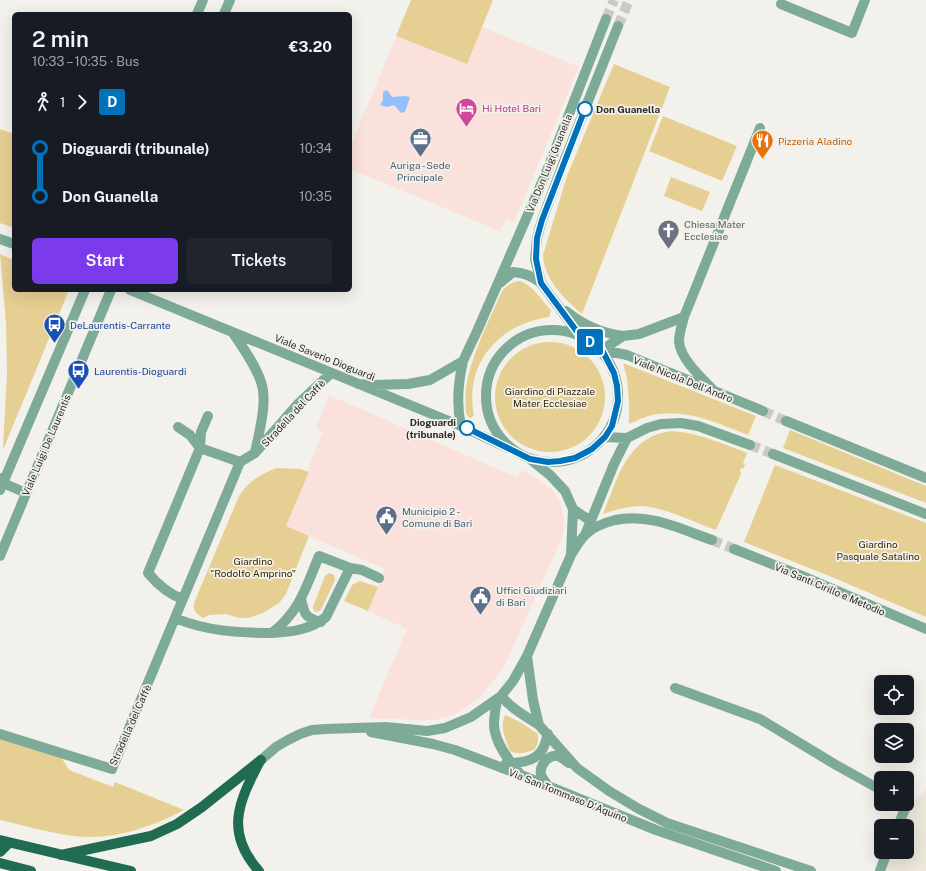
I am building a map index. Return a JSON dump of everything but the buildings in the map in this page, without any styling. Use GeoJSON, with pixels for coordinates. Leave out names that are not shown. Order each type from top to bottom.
{"type":"FeatureCollection","features":[{"type":"Feature","properties":{"kind":"main road"},"geometry":{"type":"LineString","coordinates":[[61,855],[151,836],[177,824],[202,807],[261,760]]}},
{"type":"Feature","properties":{"kind":"main road"},"geometry":{"type":"LineString","coordinates":[[259,871],[243,850],[239,837],[238,824],[242,798],[246,787],[261,760]]}},
{"type":"Feature","properties":{"kind":"main road"},"geometry":{"type":"LineString","coordinates":[[0,852],[4,842],[131,871]]}},
{"type":"Feature","properties":{"kind":"main road"},"geometry":{"type":"LineString","coordinates":[[0,863],[31,871]]}},
{"type":"Feature","properties":{"kind":"street"},"geometry":{"type":"LineString","coordinates":[[198,12],[203,0]]}},
{"type":"Feature","properties":{"kind":"street"},"geometry":{"type":"LineString","coordinates":[[225,12],[230,0]]}},
{"type":"Feature","properties":{"kind":"street"},"geometry":{"type":"LineString","coordinates":[[781,4],[852,33],[865,0]]}},
{"type":"Feature","properties":{"kind":"street","name":"Via Don Luigi Guanella"},"geometry":{"type":"LineString","coordinates":[[461,426],[458,395],[463,361],[548,167],[606,18]]}},
{"type":"Feature","properties":{"kind":"street","name":"Via Don Luigi Guanella"},"geometry":{"type":"LineString","coordinates":[[541,283],[536,259],[537,238],[542,220],[618,26]]}},
{"type":"Feature","properties":{"kind":"street"},"geometry":{"type":"LineString","coordinates":[[715,392],[686,360],[679,342],[680,330],[760,128]]}},
{"type":"Feature","properties":{"kind":"street"},"geometry":{"type":"LineString","coordinates":[[0,239],[12,243]]}},
{"type":"Feature","properties":{"kind":"street","name":"Via Don Luigi Guanella"},"geometry":{"type":"LineString","coordinates":[[498,284],[513,272],[524,273],[532,276],[541,283],[581,337]]}},
{"type":"Feature","properties":{"kind":"street"},"geometry":{"type":"LineString","coordinates":[[26,493],[1,484],[84,292]]}},
{"type":"Feature","properties":{"kind":"street","name":"Viale Luigi De Laurentis"},"geometry":{"type":"LineString","coordinates":[[0,556],[110,292]]}},
{"type":"Feature","properties":{"kind":"street","name":"Viale Saverio Dioguardi"},"geometry":{"type":"LineString","coordinates":[[135,292],[461,426],[510,449]]}},
{"type":"Feature","properties":{"kind":"street"},"geometry":{"type":"LineString","coordinates":[[553,300],[589,327],[610,334],[623,336],[639,334],[684,317]]}},
{"type":"Feature","properties":{"kind":"street"},"geometry":{"type":"LineString","coordinates":[[530,459],[548,462],[575,458],[592,449],[605,437],[612,426],[618,401],[614,373],[602,350],[581,337],[557,330],[544,329],[516,341],[506,348],[493,365],[486,388],[487,409],[496,430],[510,449],[530,459],[550,475],[566,491],[573,509],[571,555]]}},
{"type":"Feature","properties":{"kind":"street","name":"Stradella del Caffè"},"geometry":{"type":"LineString","coordinates":[[233,333],[255,368],[262,383],[262,412],[255,453]]}},
{"type":"Feature","properties":{"kind":"street"},"geometry":{"type":"LineString","coordinates":[[602,350],[623,336]]}},
{"type":"Feature","properties":{"kind":"street","name":"Viale Nicola Dell'Andro"},"geometry":{"type":"LineString","coordinates":[[602,350],[626,355],[763,411]]}},
{"type":"Feature","properties":{"kind":"street"},"geometry":{"type":"LineString","coordinates":[[358,384],[388,385],[416,383],[430,380],[463,361]]}},
{"type":"Feature","properties":{"kind":"street","name":"Stradella del Caffè"},"geometry":{"type":"LineString","coordinates":[[0,734],[112,769],[240,462],[255,453],[297,405],[331,373]]}},
{"type":"Feature","properties":{"kind":"street"},"geometry":{"type":"LineString","coordinates":[[183,599],[167,592],[148,573],[200,448],[201,432],[208,416]]}},
{"type":"Feature","properties":{"kind":"street"},"geometry":{"type":"LineString","coordinates":[[786,421],[926,478]]}},
{"type":"Feature","properties":{"kind":"street"},"geometry":{"type":"LineString","coordinates":[[605,437],[627,438],[654,426],[681,423],[698,426],[750,445]]}},
{"type":"Feature","properties":{"kind":"street"},"geometry":{"type":"LineString","coordinates":[[178,427],[190,434],[200,448],[240,462]]}},
{"type":"Feature","properties":{"kind":"street"},"geometry":{"type":"LineString","coordinates":[[261,760],[276,748],[300,734],[325,729],[386,727],[427,731],[445,728],[471,717],[499,698],[513,682],[527,656],[571,555],[585,535],[614,464],[627,438]]}},
{"type":"Feature","properties":{"kind":"street"},"geometry":{"type":"LineString","coordinates":[[773,454],[926,514]]}},
{"type":"Feature","properties":{"kind":"street"},"geometry":{"type":"LineString","coordinates":[[573,509],[586,518],[592,518]]}},
{"type":"Feature","properties":{"kind":"street"},"geometry":{"type":"LineString","coordinates":[[585,535],[601,523],[636,518],[650,519],[672,525],[712,540]]}},
{"type":"Feature","properties":{"kind":"street","name":"Via Santi Cirillo e Metodio"},"geometry":{"type":"LineString","coordinates":[[734,549],[807,578],[926,629]]}},
{"type":"Feature","properties":{"kind":"street"},"geometry":{"type":"LineString","coordinates":[[272,633],[284,624],[292,614],[301,598],[319,556],[350,568],[362,570],[379,578]]}},
{"type":"Feature","properties":{"kind":"street"},"geometry":{"type":"LineString","coordinates":[[175,618],[195,626],[257,633],[291,632],[304,629],[321,622],[326,618],[350,568]]}},
{"type":"Feature","properties":{"kind":"street"},"geometry":{"type":"LineString","coordinates":[[301,598],[303,611],[310,619],[321,622]]}},
{"type":"Feature","properties":{"kind":"street","name":"Via San Tommaso D'Aquino"},"geometry":{"type":"LineString","coordinates":[[527,656],[532,700],[539,725],[577,768],[609,791],[639,809],[667,823],[810,871]]}},
{"type":"Feature","properties":{"kind":"street"},"geometry":{"type":"LineString","coordinates":[[675,688],[760,719],[874,786]]}},
{"type":"Feature","properties":{"kind":"street"},"geometry":{"type":"LineString","coordinates":[[499,698],[519,713],[539,725]]}},
{"type":"Feature","properties":{"kind":"street"},"geometry":{"type":"LineString","coordinates":[[499,698],[494,726],[501,746],[511,763],[522,775]]}},
{"type":"Feature","properties":{"kind":"street","name":"Via San Tommaso D'Aquino"},"geometry":{"type":"LineString","coordinates":[[357,729],[433,744],[455,750],[522,775],[656,830],[776,871]]}},
{"type":"Feature","properties":{"kind":"street"},"geometry":{"type":"LineString","coordinates":[[486,762],[511,763],[534,759],[542,750],[548,734]]}},
{"type":"Feature","properties":{"kind":"street"},"geometry":{"type":"LineString","coordinates":[[548,786],[541,774],[545,760],[558,756],[577,768]]}},
{"type":"Feature","properties":{"kind":"street"},"geometry":{"type":"LineString","coordinates":[[880,871],[884,859]]}},
{"type":"Feature","properties":{"kind":"shaded area"},"geometry":{"type":"Polygon","coordinates":[[[482,27],[579,67],[514,222],[506,219],[500,231],[352,170],[352,143],[396,36],[466,64],[482,27]]]}},
{"type":"Feature","properties":{"kind":"shaded area"},"geometry":{"type":"Polygon","coordinates":[[[329,395],[518,478],[521,470],[536,477],[553,491],[561,504],[564,517],[561,540],[505,665],[479,698],[460,712],[435,720],[369,718],[407,629],[368,611],[385,569],[286,526],[309,473],[307,471],[323,432],[316,428],[329,395]]]}},
{"type":"Feature","properties":{"kind":"shaded area"},"geometry":{"type":"Polygon","coordinates":[[[926,790],[926,871],[885,871],[890,859],[914,859],[914,819],[906,819],[909,811],[914,811],[914,800],[926,790]]]}},
{"type":"Feature","properties":{"kind":"green space"},"geometry":{"type":"Polygon","coordinates":[[[411,0],[493,0],[467,64],[396,36],[411,0]]]}},
{"type":"Feature","properties":{"kind":"green space"},"geometry":{"type":"Polygon","coordinates":[[[614,64],[670,87],[582,314],[568,302],[556,288],[547,272],[543,255],[567,176],[614,64]]]}},
{"type":"Feature","properties":{"kind":"green space"},"geometry":{"type":"Polygon","coordinates":[[[663,116],[737,146],[722,181],[649,151],[663,116]]]}},
{"type":"Feature","properties":{"kind":"green space"},"geometry":{"type":"Polygon","coordinates":[[[0,129],[12,133],[12,227],[0,223],[0,129]]]}},
{"type":"Feature","properties":{"kind":"green space"},"geometry":{"type":"Polygon","coordinates":[[[671,177],[710,192],[702,211],[664,196],[671,177]]]}},
{"type":"Feature","properties":{"kind":"green space"},"geometry":{"type":"Polygon","coordinates":[[[0,254],[12,259],[12,292],[68,292],[3,450],[7,372],[6,323],[0,254]]]}},
{"type":"Feature","properties":{"kind":"green space"},"geometry":{"type":"Polygon","coordinates":[[[520,281],[529,286],[551,310],[549,317],[531,321],[515,328],[501,337],[489,349],[480,363],[474,379],[472,396],[474,415],[471,418],[466,413],[466,394],[468,380],[477,349],[502,291],[510,284],[520,281]]]}},
{"type":"Feature","properties":{"kind":"green space","name":"Giardino di Piazzale Mater Ecclesiae"},"geometry":{"type":"Polygon","coordinates":[[[550,342],[561,343],[571,347],[589,358],[600,376],[604,386],[604,408],[600,418],[589,436],[571,447],[561,451],[550,452],[539,451],[529,447],[511,436],[500,418],[496,408],[495,397],[496,386],[500,376],[511,358],[529,347],[539,343],[550,342]]]}},
{"type":"Feature","properties":{"kind":"green space"},"geometry":{"type":"Polygon","coordinates":[[[623,363],[756,416],[748,435],[715,422],[682,414],[670,413],[654,415],[629,424],[627,378],[623,363]]]}},
{"type":"Feature","properties":{"kind":"green space"},"geometry":{"type":"Polygon","coordinates":[[[790,430],[926,486],[926,503],[783,448],[790,430]]]}},
{"type":"Feature","properties":{"kind":"green space"},"geometry":{"type":"Polygon","coordinates":[[[673,431],[702,436],[747,453],[743,463],[745,464],[743,469],[741,468],[740,471],[741,474],[716,530],[670,512],[651,507],[632,507],[603,514],[626,460],[645,441],[657,434],[673,431]]]}},
{"type":"Feature","properties":{"kind":"green space","name":"Giardino Pasquale Satalino"},"geometry":{"type":"Polygon","coordinates":[[[775,465],[926,523],[926,617],[744,542],[775,465]]]}},
{"type":"Feature","properties":{"kind":"green space","name":"Giardino \"Rodolfo Amprino\""},"geometry":{"type":"Polygon","coordinates":[[[277,468],[300,469],[309,472],[286,526],[309,536],[286,594],[279,603],[263,613],[249,618],[239,618],[226,614],[209,615],[203,618],[196,612],[194,603],[239,496],[246,486],[255,479],[277,468]]]}},
{"type":"Feature","properties":{"kind":"green space"},"geometry":{"type":"Polygon","coordinates":[[[329,573],[334,575],[335,580],[321,610],[316,612],[313,607],[325,576],[329,573]]]}},
{"type":"Feature","properties":{"kind":"green space"},"geometry":{"type":"Polygon","coordinates":[[[360,581],[378,587],[368,611],[344,601],[352,585],[360,581]]]}},
{"type":"Feature","properties":{"kind":"green space"},"geometry":{"type":"Polygon","coordinates":[[[505,715],[520,722],[538,734],[538,742],[535,749],[522,753],[510,751],[503,729],[503,720],[505,715]]]}},
{"type":"Feature","properties":{"kind":"green space"},"geometry":{"type":"Polygon","coordinates":[[[0,738],[61,757],[69,770],[113,787],[115,782],[184,810],[142,828],[97,837],[66,835],[0,820],[0,738]]]}},
{"type":"Feature","properties":{"kind":"water"},"geometry":{"type":"Polygon","coordinates":[[[386,90],[392,97],[410,97],[405,112],[401,113],[394,105],[387,107],[380,105],[383,100],[383,92],[386,90]]]}},
{"type":"Feature","properties":{"kind":"tunnel"},"geometry":{"type":"LineString","coordinates":[[606,19],[614,0]]}},
{"type":"Feature","properties":{"kind":"tunnel"},"geometry":{"type":"LineString","coordinates":[[618,26],[629,0]]}},
{"type":"Feature","properties":{"kind":"tunnel"},"geometry":{"type":"LineString","coordinates":[[763,411],[786,421]]}},
{"type":"Feature","properties":{"kind":"tunnel"},"geometry":{"type":"LineString","coordinates":[[750,445],[773,454]]}},
{"type":"Feature","properties":{"kind":"tunnel"},"geometry":{"type":"LineString","coordinates":[[712,540],[734,549]]}},
{"type":"Feature","properties":{"kind":"bus line","name":"D"},"geometry":{"type":"LineString","coordinates":[[467,428],[518,454],[530,459],[548,462],[575,458],[592,449],[605,437],[612,426],[618,401],[614,373],[602,350],[581,337],[541,283],[536,259],[537,238],[542,220],[585,109]]}},
{"type":"Feature","properties":{"kind":"place","name":"Don Guanella"},"geometry":{"type":"Point","coordinates":[585,109]}},
{"type":"Feature","properties":{"kind":"place","name":"Hi Hotel Bari"},"geometry":{"type":"Point","coordinates":[467,128]}},
{"type":"Feature","properties":{"kind":"place","name":"Auriga - Sede Principale"},"geometry":{"type":"Point","coordinates":[420,158]}},
{"type":"Feature","properties":{"kind":"place","name":"Pizzeria Aladino"},"geometry":{"type":"Point","coordinates":[762,160]}},
{"type":"Feature","properties":{"kind":"place","name":"Chiesa Mater Ecclesiae"},"geometry":{"type":"Point","coordinates":[668,250]}},
{"type":"Feature","properties":{"kind":"place","name":"DeLaurentis-Carrante"},"geometry":{"type":"Point","coordinates":[54,344]}},
{"type":"Feature","properties":{"kind":"place","name":"Laurentis-Dioguardi"},"geometry":{"type":"Point","coordinates":[78,390]}},
{"type":"Feature","properties":{"kind":"place","name":"Dioguardi (tribunale)"},"geometry":{"type":"Point","coordinates":[467,428]}},
{"type":"Feature","properties":{"kind":"place","name":"Municipio 2 - Comune di Bari"},"geometry":{"type":"Point","coordinates":[387,536]}},
{"type":"Feature","properties":{"kind":"place","name":"Uffici Giudiziari di Bari"},"geometry":{"type":"Point","coordinates":[480,616]}}]}
